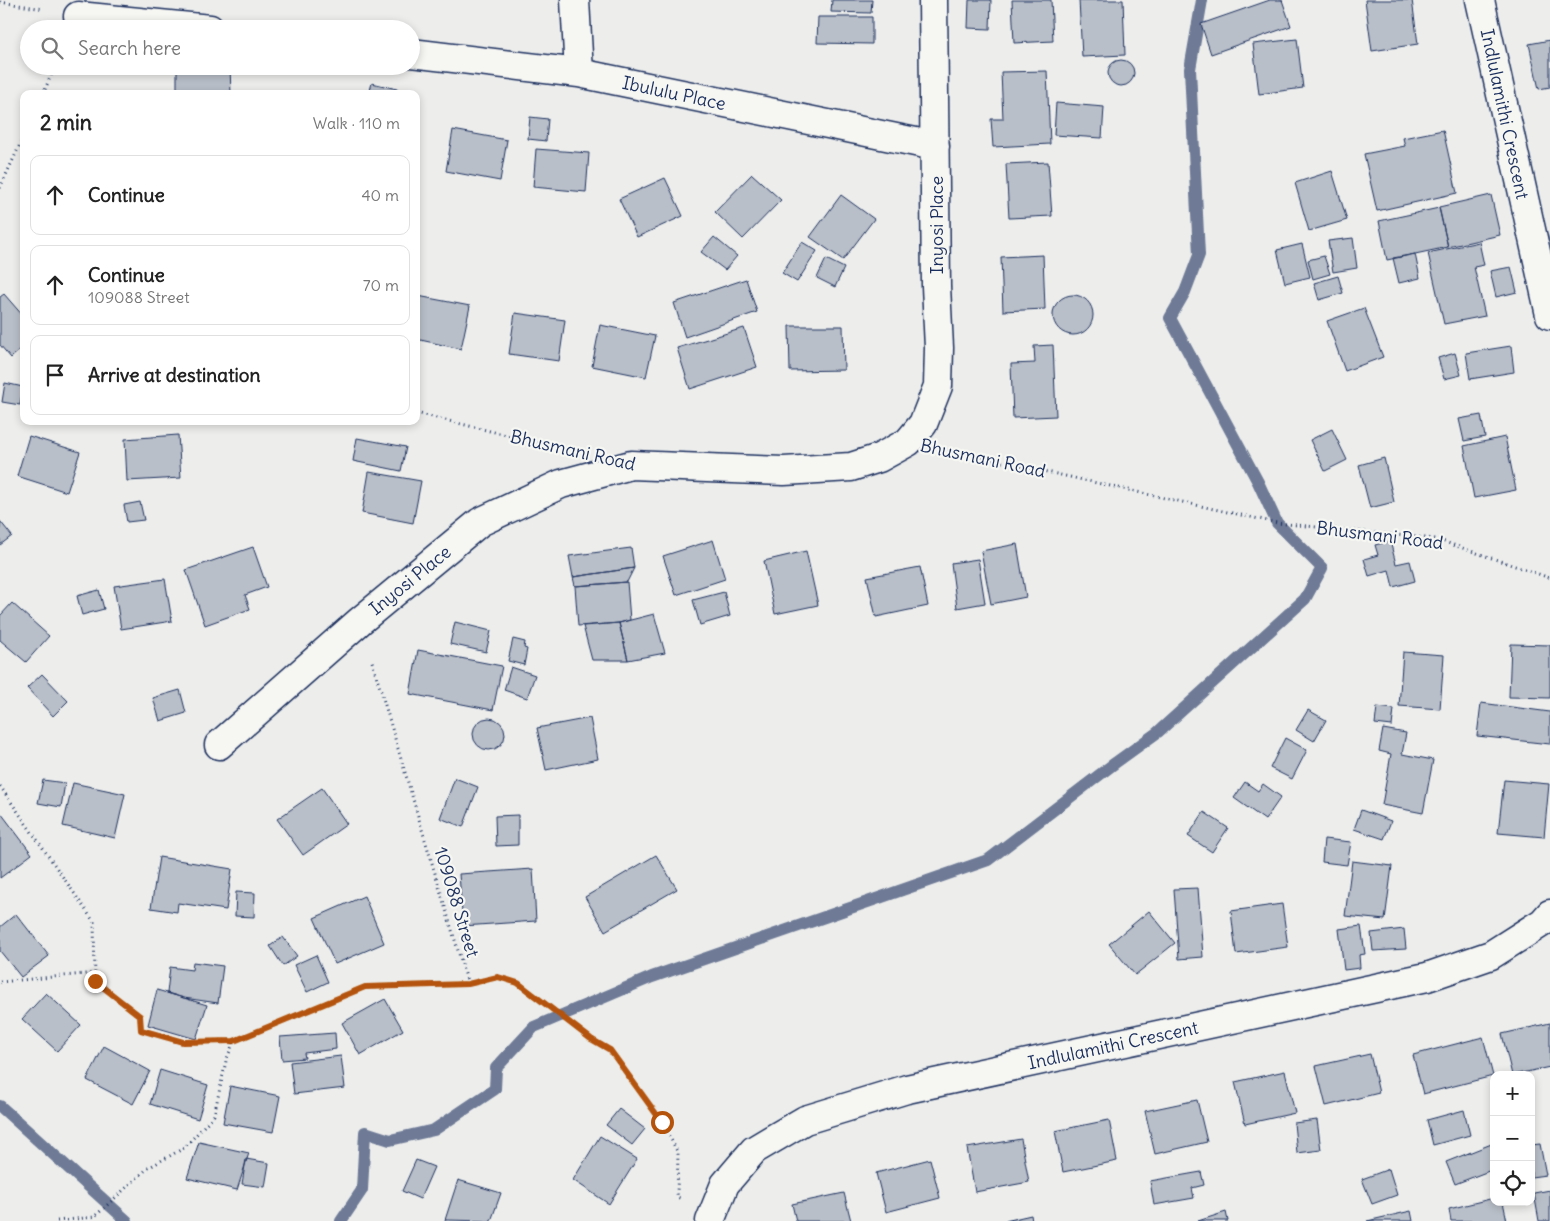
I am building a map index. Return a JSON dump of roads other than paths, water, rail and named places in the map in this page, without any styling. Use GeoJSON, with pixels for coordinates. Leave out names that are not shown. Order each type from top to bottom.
{"type":"FeatureCollection","features":[{"type":"Feature","properties":{"kind":"street"},"geometry":{"type":"LineString","coordinates":[[574,0],[579,73]]}},
{"type":"Feature","properties":{"kind":"street","name":"Inyosi Place"},"geometry":{"type":"LineString","coordinates":[[908,442],[923,424],[938,386],[934,0]]}},
{"type":"Feature","properties":{"kind":"street","name":"Indlulamithi Crescent"},"geometry":{"type":"LineString","coordinates":[[1480,0],[1550,315]]}},
{"type":"Feature","properties":{"kind":"street"},"geometry":{"type":"LineString","coordinates":[[78,16],[119,20]]}},
{"type":"Feature","properties":{"kind":"street","name":"Ibululu Place"},"geometry":{"type":"LineString","coordinates":[[420,54],[579,73],[935,146]]}},
{"type":"Feature","properties":{"kind":"street","name":"Bhusmani Road"},"geometry":{"type":"LineString","coordinates":[[630,465],[784,471],[851,467],[880,458],[908,442]]}},
{"type":"Feature","properties":{"kind":"street","name":"Inyosi Place"},"geometry":{"type":"LineString","coordinates":[[219,745],[360,621],[480,522],[561,484],[630,465]]}},
{"type":"Feature","properties":{"kind":"street","name":"Indlulamithi Crescent"},"geometry":{"type":"LineString","coordinates":[[711,1215],[725,1184],[754,1150],[805,1120],[907,1089],[1428,977],[1491,955],[1543,922],[1550,914]]}},
{"type":"Feature","properties":{"kind":"waterway"},"geometry":{"type":"LineString","coordinates":[[341,1221],[362,1190],[365,1132],[390,1140],[434,1130],[495,1089],[496,1068],[534,1027],[652,977],[988,860],[1158,732],[1305,599],[1322,568],[1277,523],[1258,482],[1170,318],[1185,292],[1199,255],[1190,69],[1202,0]]}},
{"type":"Feature","properties":{"kind":"waterway"},"geometry":{"type":"LineString","coordinates":[[0,1106],[127,1221]]}}]}
